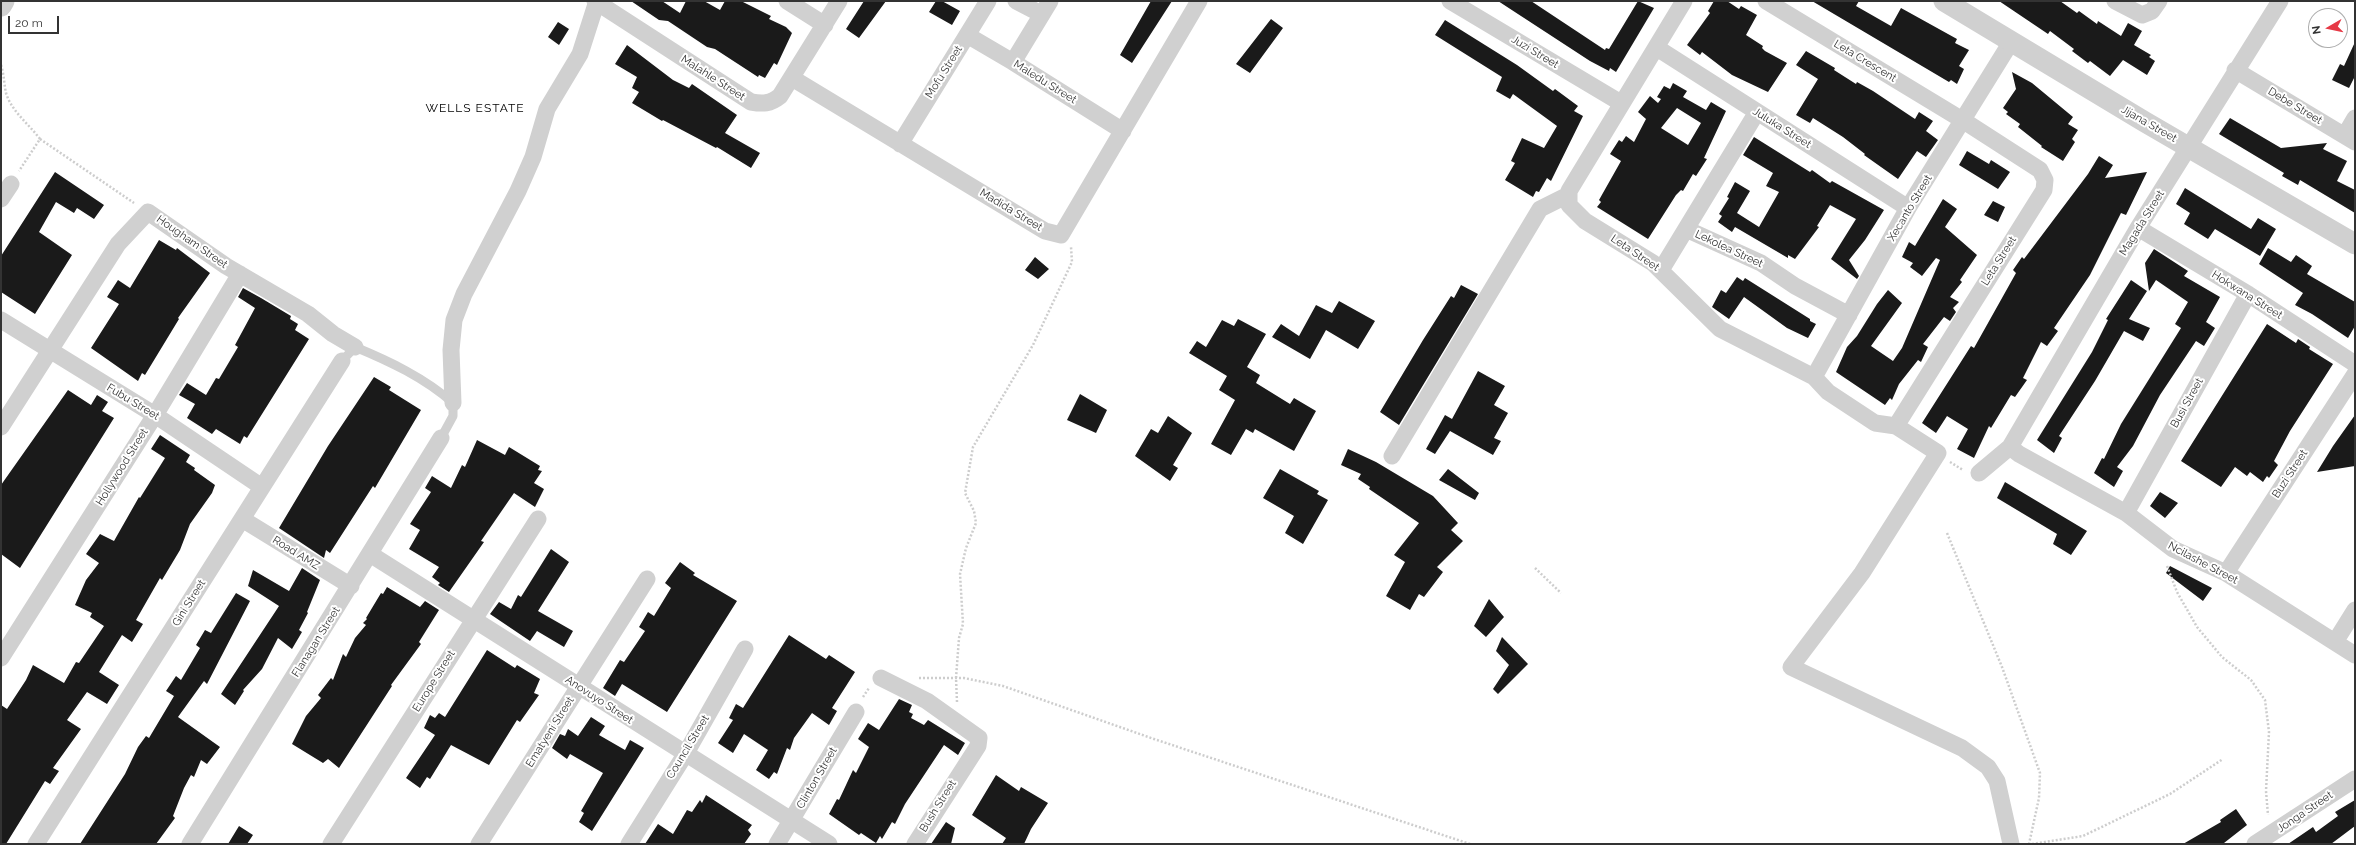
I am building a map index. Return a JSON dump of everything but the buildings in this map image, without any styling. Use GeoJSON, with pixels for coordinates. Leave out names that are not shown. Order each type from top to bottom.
{"type":"FeatureCollection","features":[{"type":"Feature","properties":{"kind":"street"},"geometry":{"type":"LineString","coordinates":[[1,6],[4,1]]}},
{"type":"Feature","properties":{"kind":"street"},"geometry":{"type":"LineString","coordinates":[[453,403],[451,350],[454,320],[461,300],[518,191],[533,157],[547,109],[580,54],[596,1]]}},
{"type":"Feature","properties":{"kind":"street","name":"Malahle Street"},"geometry":{"type":"LineString","coordinates":[[596,1],[751,102],[763,104],[773,102],[780,96],[839,1]]}},
{"type":"Feature","properties":{"kind":"street"},"geometry":{"type":"LineString","coordinates":[[787,1],[825,24]]}},
{"type":"Feature","properties":{"kind":"street","name":"Mofu Street"},"geometry":{"type":"LineString","coordinates":[[900,144],[988,1]]}},
{"type":"Feature","properties":{"kind":"street"},"geometry":{"type":"LineString","coordinates":[[1013,62],[1045,8],[1016,1]]}},
{"type":"Feature","properties":{"kind":"street"},"geometry":{"type":"LineString","coordinates":[[1061,235],[1199,1]]}},
{"type":"Feature","properties":{"kind":"street","name":"Juzi Street"},"geometry":{"type":"LineString","coordinates":[[1450,1],[1621,103]]}},
{"type":"Feature","properties":{"kind":"street"},"geometry":{"type":"LineString","coordinates":[[1392,456],[1540,209],[1568,195],[1621,103],[1657,48],[1684,1]]}},
{"type":"Feature","properties":{"kind":"street","name":"Leta Crescent"},"geometry":{"type":"LineString","coordinates":[[1766,1],[1964,121]]}},
{"type":"Feature","properties":{"kind":"street","name":"Jijana Street"},"geometry":{"type":"LineString","coordinates":[[1944,1],[2355,244]]}},
{"type":"Feature","properties":{"kind":"street"},"geometry":{"type":"LineString","coordinates":[[2115,1],[2142,15],[2152,11],[2159,1]]}},
{"type":"Feature","properties":{"kind":"street","name":"Magada Street"},"geometry":{"type":"LineString","coordinates":[[1979,473],[2010,447],[2138,228],[2235,70],[2280,1]]}},
{"type":"Feature","properties":{"kind":"street","name":"Maledu Street"},"geometry":{"type":"LineString","coordinates":[[967,35],[1123,131]]}},
{"type":"Feature","properties":{"kind":"street","name":"Xecanto Street"},"geometry":{"type":"LineString","coordinates":[[1814,377],[1908,208],[1964,121],[2011,42]]}},
{"type":"Feature","properties":{"kind":"street","name":"Juluka Street"},"geometry":{"type":"LineString","coordinates":[[1657,48],[1908,208]]}},
{"type":"Feature","properties":{"kind":"street","name":"Debe Street"},"geometry":{"type":"LineString","coordinates":[[2235,70],[2350,139]]}},
{"type":"Feature","properties":{"kind":"street","name":"Madida Street"},"geometry":{"type":"LineString","coordinates":[[792,78],[1045,231],[1061,235]]}},
{"type":"Feature","properties":{"kind":"street","name":"Lekolea Street"},"geometry":{"type":"LineString","coordinates":[[1757,112],[1686,229],[1760,263],[1795,286],[1849,315]]}},
{"type":"Feature","properties":{"kind":"street"},"geometry":{"type":"LineString","coordinates":[[2350,139],[2355,118]]}},
{"type":"Feature","properties":{"kind":"street","name":"Leta Street"},"geometry":{"type":"LineString","coordinates":[[1896,426],[2044,190],[2045,180],[2040,170],[1964,121]]}},
{"type":"Feature","properties":{"kind":"street"},"geometry":{"type":"LineString","coordinates":[[1,199],[11,184]]}},
{"type":"Feature","properties":{"kind":"street","name":"Leta Street"},"geometry":{"type":"LineString","coordinates":[[1568,195],[1569,205],[1575,213],[1653,263],[1720,329],[1814,377],[1828,392],[1875,424],[1896,426],[1938,453]]}},
{"type":"Feature","properties":{"kind":"street","name":"Hougham Street"},"geometry":{"type":"LineString","coordinates":[[1,427],[118,244],[148,212],[240,274],[308,314],[333,334],[355,347]]}},
{"type":"Feature","properties":{"kind":"street","name":"Hokwana Street"},"geometry":{"type":"LineString","coordinates":[[2138,228],[2248,294],[2355,364]]}},
{"type":"Feature","properties":{"kind":"street"},"geometry":{"type":"LineString","coordinates":[[1661,270],[1686,229]]}},
{"type":"Feature","properties":{"kind":"street","name":"Hollywood Street"},"geometry":{"type":"LineString","coordinates":[[1,658],[155,415],[240,274]]}},
{"type":"Feature","properties":{"kind":"street","name":"Busi Street"},"geometry":{"type":"LineString","coordinates":[[2126,513],[2248,294]]}},
{"type":"Feature","properties":{"kind":"street","name":"Fubu Street"},"geometry":{"type":"LineString","coordinates":[[1,320],[155,415],[262,487]]}},
{"type":"Feature","properties":{"kind":"street","name":"Gini Street"},"geometry":{"type":"LineString","coordinates":[[36,844],[342,361]]}},
{"type":"Feature","properties":{"kind":"street","name":"Buzi Street"},"geometry":{"type":"LineString","coordinates":[[2226,574],[2355,374]]}},
{"type":"Feature","properties":{"kind":"street","name":"Flanagan Street"},"geometry":{"type":"LineString","coordinates":[[190,844],[351,586],[441,438]]}},
{"type":"Feature","properties":{"kind":"street","name":"Ncilashe Street"},"geometry":{"type":"LineString","coordinates":[[2010,447],[2019,454],[2126,513],[2161,540],[2189,558],[2226,574],[2355,655]]}},
{"type":"Feature","properties":{"kind":"street"},"geometry":{"type":"LineString","coordinates":[[1938,453],[1862,574],[1791,667],[1962,748],[1988,767],[1997,781],[2011,844]]}},
{"type":"Feature","properties":{"kind":"street","name":"Road AMZ"},"geometry":{"type":"LineString","coordinates":[[242,519],[351,586]]}},
{"type":"Feature","properties":{"kind":"street","name":"Europe Street"},"geometry":{"type":"LineString","coordinates":[[331,844],[538,519]]}},
{"type":"Feature","properties":{"kind":"street","name":"Anovuyo Street"},"geometry":{"type":"LineString","coordinates":[[370,554],[829,844]]}},
{"type":"Feature","properties":{"kind":"street","name":"Ematyeni Street"},"geometry":{"type":"LineString","coordinates":[[479,844],[647,579]]}},
{"type":"Feature","properties":{"kind":"street"},"geometry":{"type":"LineString","coordinates":[[2334,642],[2355,610]]}},
{"type":"Feature","properties":{"kind":"street","name":"Council Street"},"geometry":{"type":"LineString","coordinates":[[629,844],[686,753],[745,649]]}},
{"type":"Feature","properties":{"kind":"street","name":"Bush Street"},"geometry":{"type":"LineString","coordinates":[[881,678],[927,701],[978,736],[979,742],[914,844]]}},
{"type":"Feature","properties":{"kind":"street","name":"Clinton Street"},"geometry":{"type":"LineString","coordinates":[[777,844],[856,712]]}},
{"type":"Feature","properties":{"kind":"street","name":"Jonga Street"},"geometry":{"type":"LineString","coordinates":[[2262,840],[2355,779]]}},
{"type":"Feature","properties":{"kind":"lane"},"geometry":{"type":"LineString","coordinates":[[342,361],[355,347],[404,370],[434,388],[453,403],[453,416],[441,438]]}},
{"type":"Feature","properties":{"kind":"path"},"geometry":{"type":"LineString","coordinates":[[1,65],[6,93],[11,103],[19,116],[40,139],[148,212]]}},
{"type":"Feature","properties":{"kind":"path"},"geometry":{"type":"LineString","coordinates":[[11,184],[40,139]]}},
{"type":"Feature","properties":{"kind":"path"},"geometry":{"type":"LineString","coordinates":[[964,726],[956,697],[956,678],[959,638],[963,624],[961,568],[976,523],[974,511],[965,493],[973,447],[1033,346],[1072,262],[1071,247],[1061,235]]}},
{"type":"Feature","properties":{"kind":"path"},"geometry":{"type":"LineString","coordinates":[[1938,453],[1964,470],[1979,473]]}},
{"type":"Feature","properties":{"kind":"path"},"geometry":{"type":"LineString","coordinates":[[1947,533],[2002,668],[2040,773],[2039,798],[2029,844]]}},
{"type":"Feature","properties":{"kind":"path"},"geometry":{"type":"LineString","coordinates":[[2161,540],[2167,565],[2177,592],[2191,619],[2222,658],[2251,680],[2265,700],[2269,732],[2262,840]]}},
{"type":"Feature","properties":{"kind":"path"},"geometry":{"type":"LineString","coordinates":[[1535,568],[1561,593]]}},
{"type":"Feature","properties":{"kind":"path"},"geometry":{"type":"LineString","coordinates":[[914,677],[956,678],[1002,686],[1154,739],[1470,844]]}},
{"type":"Feature","properties":{"kind":"path"},"geometry":{"type":"LineString","coordinates":[[856,712],[872,683],[881,678]]}},
{"type":"Feature","properties":{"kind":"path"},"geometry":{"type":"LineString","coordinates":[[2032,844],[2083,836],[2170,794],[2200,772],[2223,759]]}},
{"type":"Feature","properties":{"kind":"district","name":"WELLS ESTATE"},"geometry":{"type":"Point","coordinates":[475,108]}}]}
